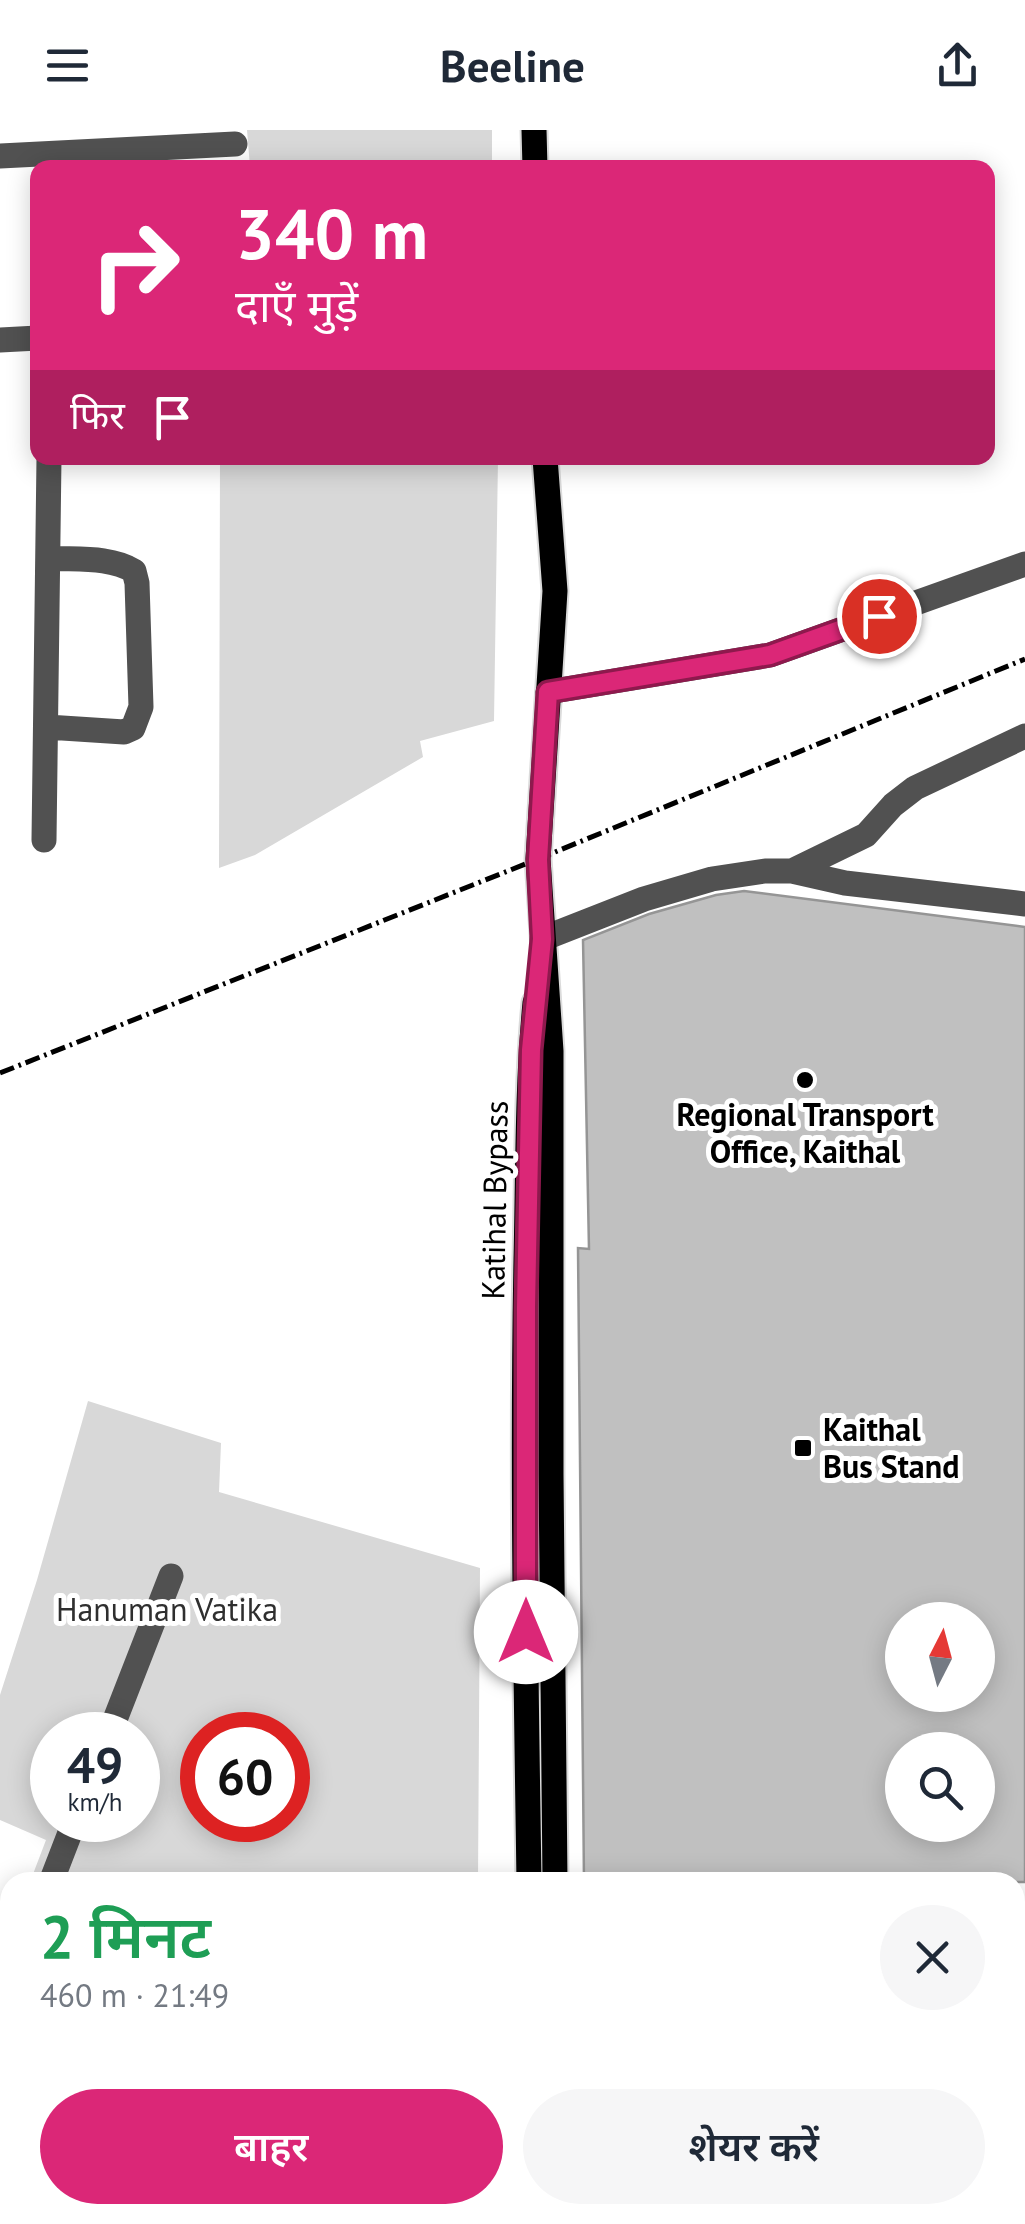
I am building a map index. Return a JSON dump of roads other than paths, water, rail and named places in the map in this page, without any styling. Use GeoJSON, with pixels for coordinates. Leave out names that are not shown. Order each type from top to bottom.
{"type":"FeatureCollection","features":[{"type":"Feature","properties":{"kind":"main road"},"geometry":{"type":"LineString","coordinates":[[534,130],[535,160]]}},
{"type":"Feature","properties":{"kind":"main road","name":"Katihal Bypass"},"geometry":{"type":"LineString","coordinates":[[546,465],[555,591],[538,860],[551,1052],[555,1872]]}},
{"type":"Feature","properties":{"kind":"main road","name":"Katihal Bypass"},"geometry":{"type":"LineString","coordinates":[[529,1872],[526,1287],[531,1050],[542,939]]}},
{"type":"Feature","properties":{"kind":"street"},"geometry":{"type":"LineString","coordinates":[[0,156],[37,142],[236,147]]}},
{"type":"Feature","properties":{"kind":"street"},"geometry":{"type":"LineString","coordinates":[[0,340],[30,338]]}},
{"type":"Feature","properties":{"kind":"street"},"geometry":{"type":"LineString","coordinates":[[44,840],[49,465]]}},
{"type":"Feature","properties":{"kind":"street"},"geometry":{"type":"LineString","coordinates":[[46,727],[124,732],[133,728],[141,707],[134,572],[111,562],[48,558]]}},
{"type":"Feature","properties":{"kind":"street"},"geometry":{"type":"LineString","coordinates":[[548,692],[770,655],[1025,564]]}},
{"type":"Feature","properties":{"kind":"street"},"geometry":{"type":"LineString","coordinates":[[792,870],[866,835],[915,788],[1025,736]]}},
{"type":"Feature","properties":{"kind":"street"},"geometry":{"type":"LineString","coordinates":[[542,939],[644,899],[712,879],[792,870],[845,883],[1025,904]]}},
{"type":"Feature","properties":{"kind":"street"},"geometry":{"type":"LineString","coordinates":[[118,1712],[172,1576]]}},
{"type":"Feature","properties":{"kind":"street"},"geometry":{"type":"LineString","coordinates":[[55,1872],[67,1842]]}},
{"type":"Feature","properties":{"kind":"railway"},"geometry":{"type":"LineString","coordinates":[[0,1073],[538,859],[1025,659]]}},
{"type":"Feature","properties":{"kind":"place","name":"Regional Transport Office, Kaithal"},"geometry":{"type":"Point","coordinates":[805,1080]}},
{"type":"Feature","properties":{"kind":"place","name":"Kaithal Bus Stand"},"geometry":{"type":"Point","coordinates":[803,1448]}},
{"type":"Feature","properties":{"kind":"park label","name":"Hanuman Vatika"},"geometry":{"type":"Point","coordinates":[167,1610]}}]}
